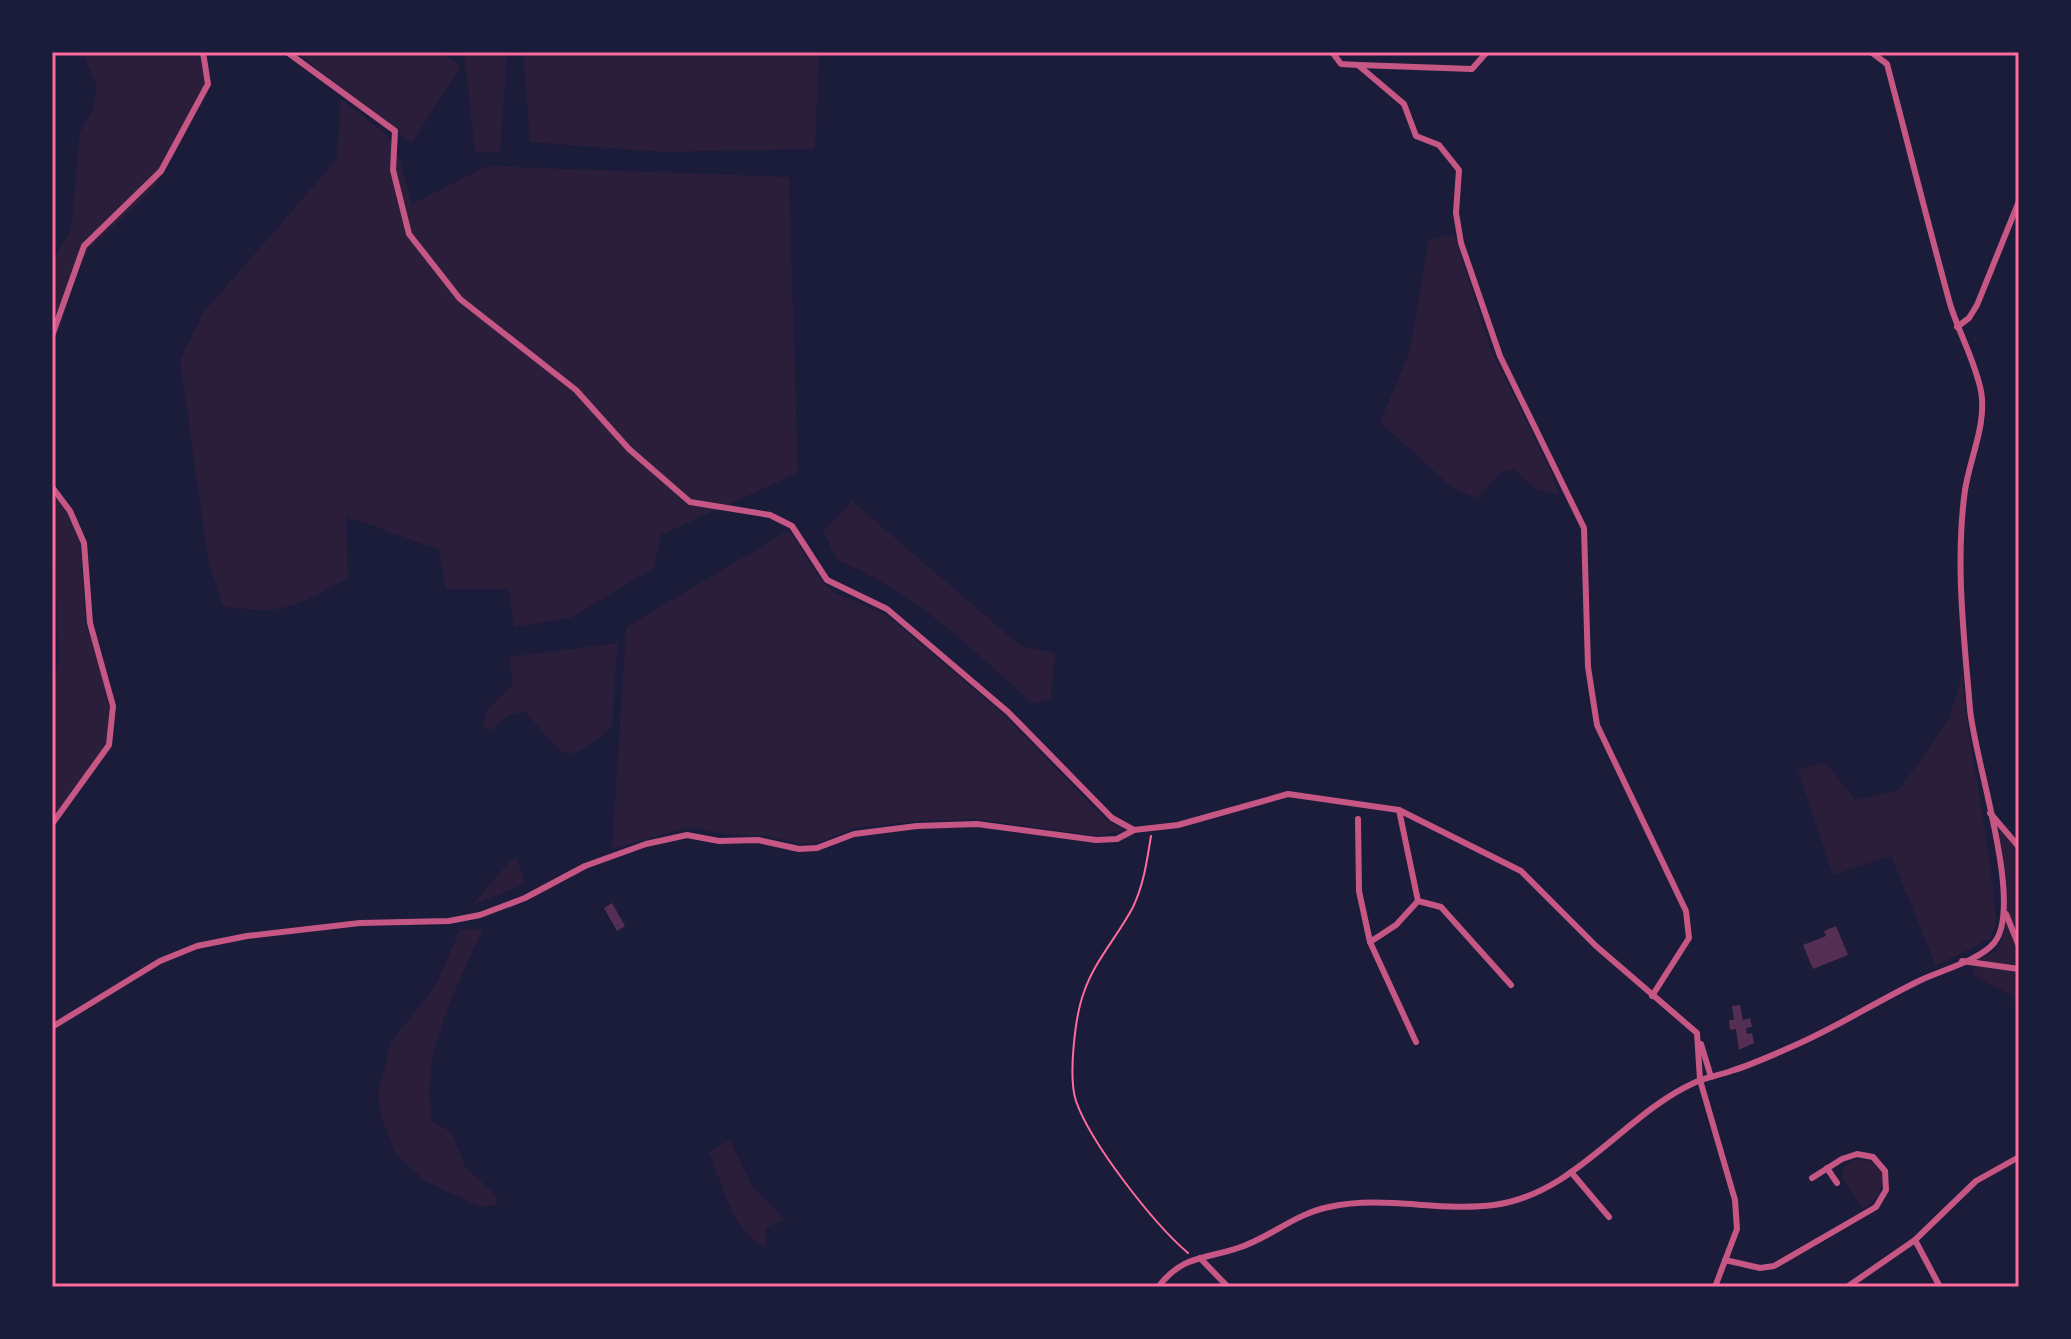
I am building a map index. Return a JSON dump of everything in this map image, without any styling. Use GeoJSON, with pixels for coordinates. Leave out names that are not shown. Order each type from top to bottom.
{"type":"FeatureCollection","features":[{"type":"Feature","properties":{"kind":"street"},"geometry":{"type":"LineString","coordinates":[[52,336],[84,246],[161,171],[208,84],[203,52]]}},
{"type":"Feature","properties":{"kind":"street"},"geometry":{"type":"LineString","coordinates":[[287,52],[395,131],[393,170],[409,234],[460,299],[576,390],[629,449],[690,502],[770,515],[792,526],[827,580],[887,609],[1008,712],[1112,818],[1134,830],[1152,831],[1288,794],[1399,810],[1521,871],[1652,996],[1697,1033],[1711,1077]]}},
{"type":"Feature","properties":{"kind":"street"},"geometry":{"type":"LineString","coordinates":[[1332,52],[1341,64],[1472,69],[1487,52]]}},
{"type":"Feature","properties":{"kind":"street"},"geometry":{"type":"LineString","coordinates":[[1158,1287],[1176,1266],[1243,1247],[1295,1217],[1331,1206],[1382,1202],[1473,1207],[1501,1204],[1571,1172],[1674,1093],[1700,1080],[1794,1046],[1991,948],[2001,933],[2004,910],[2001,866],[1974,743],[1959,592],[1965,490],[1982,399],[1957,327],[1887,64],[1871,52]]}},
{"type":"Feature","properties":{"kind":"street"},"geometry":{"type":"LineString","coordinates":[[1358,65],[1404,104],[1416,136],[1439,145],[1459,170],[1456,213],[1461,243],[1500,356],[1584,528],[1588,667],[1597,725],[1686,911],[1689,938],[1652,996]]}},
{"type":"Feature","properties":{"kind":"street"},"geometry":{"type":"LineString","coordinates":[[1957,327],[1969,318],[1977,305],[2019,201]]}},
{"type":"Feature","properties":{"kind":"street"},"geometry":{"type":"LineString","coordinates":[[52,487],[70,511],[84,543],[90,623],[113,706],[109,745],[52,824]]}},
{"type":"Feature","properties":{"kind":"street"},"geometry":{"type":"LineString","coordinates":[[1399,810],[1418,901]]}},
{"type":"Feature","properties":{"kind":"street"},"geometry":{"type":"LineString","coordinates":[[1990,813],[2019,847]]}},
{"type":"Feature","properties":{"kind":"street"},"geometry":{"type":"LineString","coordinates":[[1358,819],[1359,891],[1370,942],[1416,1042]]}},
{"type":"Feature","properties":{"kind":"street"},"geometry":{"type":"LineString","coordinates":[[52,1027],[160,961],[197,946],[247,936],[360,923],[449,921],[480,915],[525,898],[585,866],[646,844],[687,835],[719,841],[758,840],[799,849],[817,848],[854,834],[917,826],[977,824],[1096,840],[1117,839],[1134,830]]}},
{"type":"Feature","properties":{"kind":"street"},"geometry":{"type":"LineString","coordinates":[[1370,942],[1396,925],[1418,901]]}},
{"type":"Feature","properties":{"kind":"street"},"geometry":{"type":"LineString","coordinates":[[1418,901],[1441,907],[1511,985]]}},
{"type":"Feature","properties":{"kind":"street"},"geometry":{"type":"LineString","coordinates":[[2004,910],[2019,946]]}},
{"type":"Feature","properties":{"kind":"street"},"geometry":{"type":"LineString","coordinates":[[1962,961],[2019,969]]}},
{"type":"Feature","properties":{"kind":"street"},"geometry":{"type":"LineString","coordinates":[[1697,1033],[1700,1080],[1735,1200],[1737,1229],[1715,1287]]}},
{"type":"Feature","properties":{"kind":"street"},"geometry":{"type":"LineString","coordinates":[[1725,1260],[1760,1268],[1774,1266],[1876,1207],[1886,1190],[1885,1171],[1873,1157],[1857,1154],[1812,1178]]}},
{"type":"Feature","properties":{"kind":"street"},"geometry":{"type":"LineString","coordinates":[[1847,1287],[1915,1240],[1976,1181],[2019,1157]]}},
{"type":"Feature","properties":{"kind":"street"},"geometry":{"type":"LineString","coordinates":[[1827,1168],[1837,1183]]}},
{"type":"Feature","properties":{"kind":"street"},"geometry":{"type":"LineString","coordinates":[[1571,1172],[1609,1217]]}},
{"type":"Feature","properties":{"kind":"street"},"geometry":{"type":"LineString","coordinates":[[1915,1240],[1940,1287]]}},
{"type":"Feature","properties":{"kind":"street"},"geometry":{"type":"LineString","coordinates":[[1200,1258],[1228,1287]]}},
{"type":"Feature","properties":{"kind":"path"},"geometry":{"type":"LineString","coordinates":[[1152,831],[1145,874],[1133,906],[1099,958],[1083,992],[1074,1028],[1075,1099],[1100,1147],[1173,1238],[1187,1253],[1200,1258]]}},
{"type":"Feature","properties":{"kind":"shaded area"},"geometry":{"type":"Polygon","coordinates":[[[74,52],[203,52],[208,88],[154,188],[88,250],[52,324],[52,263],[71,229],[80,132],[94,108],[96,84],[84,56],[74,52]]]}},
{"type":"Feature","properties":{"kind":"shaded area"},"geometry":{"type":"Polygon","coordinates":[[[296,52],[438,52],[461,66],[412,143],[296,52]]]}},
{"type":"Feature","properties":{"kind":"shaded area"},"geometry":{"type":"Polygon","coordinates":[[[464,52],[507,52],[500,153],[475,152],[464,52]]]}},
{"type":"Feature","properties":{"kind":"shaded area"},"geometry":{"type":"Polygon","coordinates":[[[523,52],[819,52],[815,149],[661,152],[530,142],[523,52]]]}},
{"type":"Feature","properties":{"kind":"shaded area"},"geometry":{"type":"Polygon","coordinates":[[[341,99],[388,136],[400,160],[412,204],[487,166],[789,177],[798,473],[661,535],[654,568],[570,618],[514,627],[509,589],[446,589],[439,550],[346,516],[348,578],[289,606],[261,610],[223,606],[208,559],[180,360],[203,313],[337,159],[341,99]]]}},
{"type":"Feature","properties":{"kind":"shaded area"},"geometry":{"type":"Polygon","coordinates":[[[1454,234],[1490,347],[1559,494],[1536,489],[1514,470],[1502,471],[1478,498],[1454,489],[1380,422],[1409,353],[1429,240],[1454,234]]]}},
{"type":"Feature","properties":{"kind":"shaded area"},"geometry":{"type":"Polygon","coordinates":[[[52,487],[61,496],[79,534],[86,624],[101,664],[109,708],[109,745],[52,821],[52,688],[59,660],[52,487]]]}},
{"type":"Feature","properties":{"kind":"shaded area"},"geometry":{"type":"Polygon","coordinates":[[[852,501],[1021,646],[1055,653],[1051,698],[1033,704],[917,605],[892,588],[837,560],[823,531],[852,501]]]}},
{"type":"Feature","properties":{"kind":"shaded area"},"geometry":{"type":"Polygon","coordinates":[[[789,530],[823,583],[835,593],[885,614],[1006,717],[1107,821],[1125,830],[1097,836],[978,819],[919,821],[855,828],[817,843],[799,844],[770,836],[725,834],[690,827],[612,849],[626,627],[789,530]]]}},
{"type":"Feature","properties":{"kind":"shaded area"},"geometry":{"type":"Polygon","coordinates":[[[618,643],[612,727],[580,750],[562,752],[524,711],[509,715],[492,730],[483,726],[486,711],[513,684],[509,657],[618,643]]]}},
{"type":"Feature","properties":{"kind":"shaded area"},"geometry":{"type":"Polygon","coordinates":[[[1962,675],[1990,860],[1996,923],[1991,938],[1936,966],[1891,856],[1833,875],[1798,769],[1826,763],[1855,800],[1899,790],[1949,719],[1962,675]]]}},
{"type":"Feature","properties":{"kind":"shaded area"},"geometry":{"type":"Polygon","coordinates":[[[1999,828],[2019,852],[2016,1010],[2013,996],[1971,974],[1980,959],[1998,950],[2006,920],[2006,875],[1999,828]]]}},
{"type":"Feature","properties":{"kind":"shaded area"},"geometry":{"type":"Polygon","coordinates":[[[512,859],[517,859],[525,884],[472,905],[512,859]]]}},
{"type":"Feature","properties":{"kind":"shaded area"},"geometry":{"type":"Polygon","coordinates":[[[483,928],[443,1022],[431,1069],[430,1095],[432,1121],[451,1132],[466,1168],[496,1195],[497,1205],[480,1207],[425,1181],[395,1153],[380,1113],[378,1093],[391,1042],[435,986],[460,930],[483,928]]]}},
{"type":"Feature","properties":{"kind":"shaded area"},"geometry":{"type":"Polygon","coordinates":[[[730,1140],[752,1186],[785,1219],[765,1228],[767,1248],[745,1232],[737,1220],[709,1152],[730,1140]]]}},
{"type":"Feature","properties":{"kind":"shaded area"},"geometry":{"type":"Polygon","coordinates":[[[1853,1160],[1873,1163],[1882,1177],[1879,1194],[1863,1209],[1842,1178],[1843,1168],[1853,1160]]]}},
{"type":"Feature","properties":{"kind":"building"},"geometry":{"type":"Polygon","coordinates":[[[612,903],[625,926],[617,931],[604,908],[612,903]]]}},
{"type":"Feature","properties":{"kind":"building"},"geometry":{"type":"Polygon","coordinates":[[[1836,926],[1848,955],[1813,969],[1803,945],[1826,936],[1824,931],[1836,926]]]}},
{"type":"Feature","properties":{"kind":"building"},"geometry":{"type":"Polygon","coordinates":[[[1740,1005],[1743,1020],[1750,1018],[1752,1027],[1746,1028],[1747,1034],[1752,1033],[1754,1043],[1739,1050],[1736,1029],[1730,1030],[1729,1020],[1734,1020],[1732,1006],[1740,1005]]]}}]}
